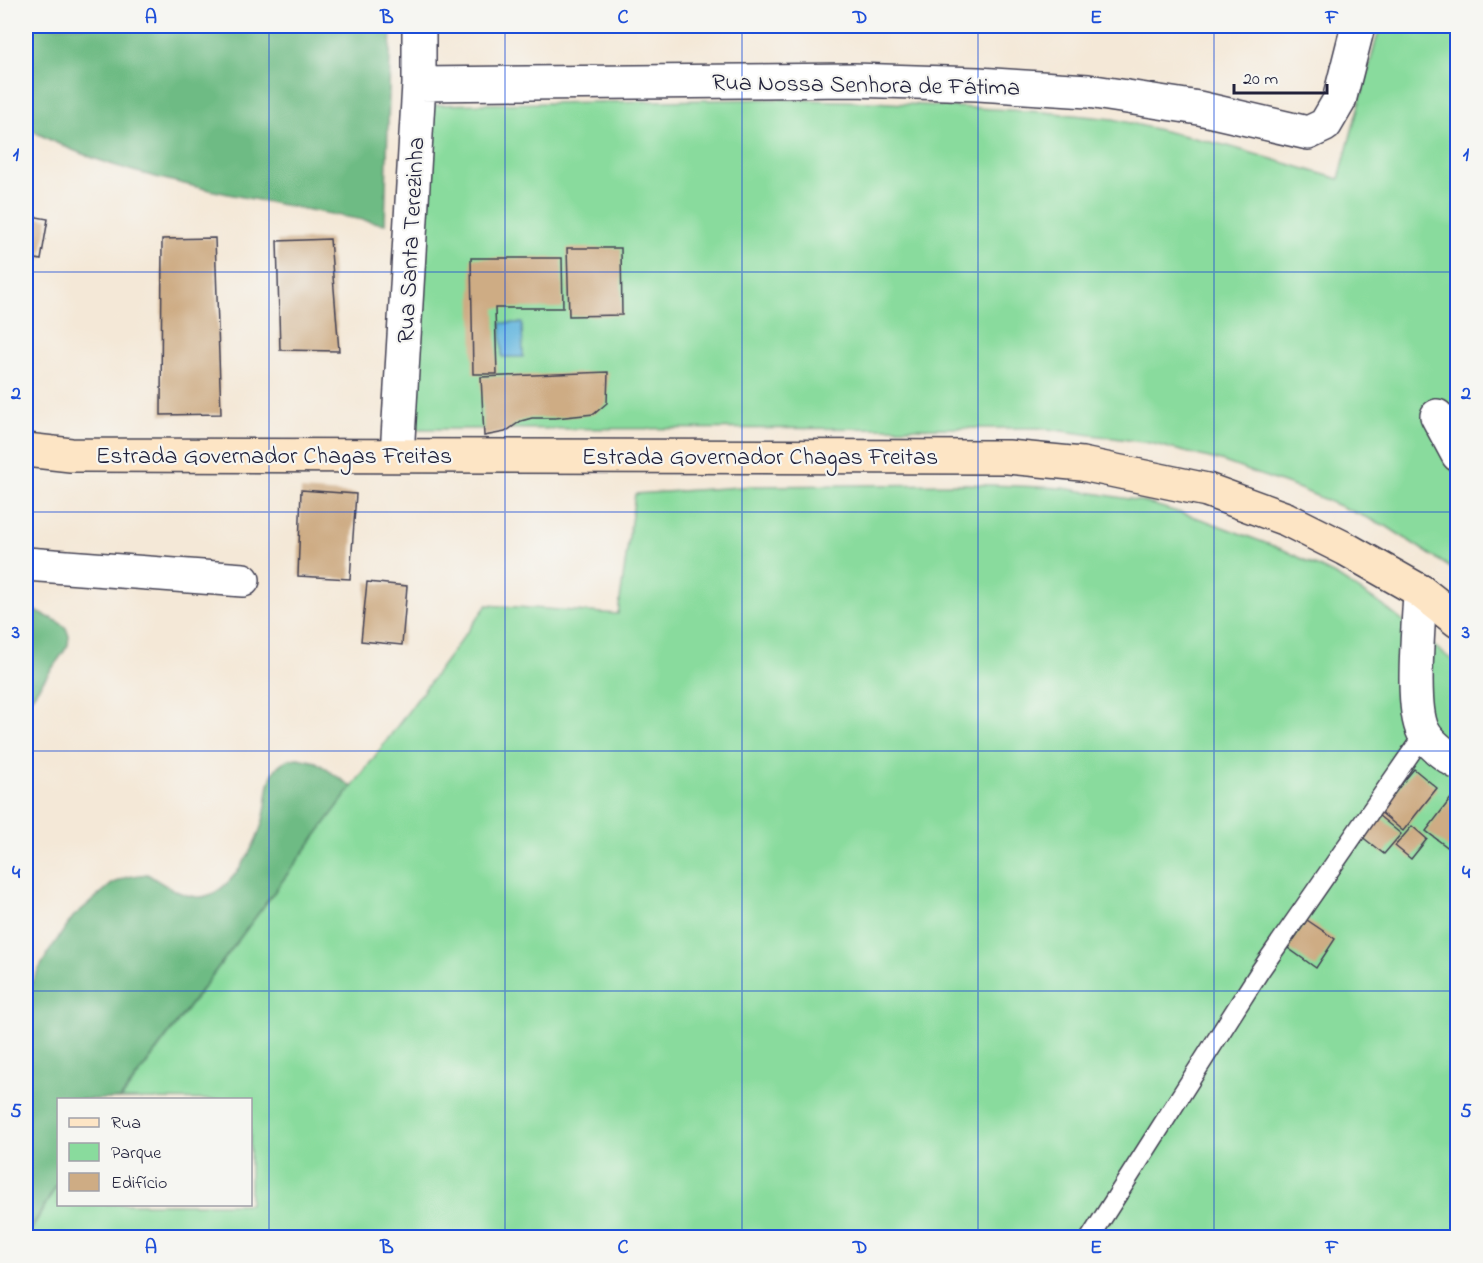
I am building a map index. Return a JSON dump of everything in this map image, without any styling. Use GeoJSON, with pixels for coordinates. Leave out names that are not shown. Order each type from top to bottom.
{"type":"FeatureCollection","features":[{"type":"Feature","properties":{"kind":"main road","name":"Estrada Governador Chagas Freitas"},"geometry":{"type":"LineString","coordinates":[[26,450],[70,455],[1008,458],[1082,464],[1217,493],[1286,519],[1346,549],[1420,591],[1458,621]]}},
{"type":"Feature","properties":{"kind":"street","name":"Rua Santa Terezinha"},"geometry":{"type":"LineString","coordinates":[[397,455],[419,84],[419,26]]}},
{"type":"Feature","properties":{"kind":"street","name":"Rua Nossa Senhora de Fátima"},"geometry":{"type":"LineString","coordinates":[[419,84],[854,80],[978,84],[1088,91],[1199,108],[1308,133],[1325,125],[1339,101],[1358,26]]}},
{"type":"Feature","properties":{"kind":"street"},"geometry":{"type":"LineString","coordinates":[[1437,416],[1458,455]]}},
{"type":"Feature","properties":{"kind":"street"},"geometry":{"type":"LineString","coordinates":[[26,564],[243,579]]}},
{"type":"Feature","properties":{"kind":"street"},"geometry":{"type":"LineString","coordinates":[[1420,591],[1416,696],[1418,717],[1424,734],[1438,750],[1458,763]]}},
{"type":"Feature","properties":{"kind":"lane"},"geometry":{"type":"LineString","coordinates":[[1090,1238],[1260,971],[1424,734]]}},
{"type":"Feature","properties":{"kind":"green space"},"geometry":{"type":"Polygon","coordinates":[[[26,26],[391,26],[385,224],[302,209],[144,174],[72,150],[26,127],[26,26]]]}},
{"type":"Feature","properties":{"kind":"green space"},"geometry":{"type":"Polygon","coordinates":[[[1380,26],[1457,26],[1457,572],[1386,526],[1300,489],[1221,461],[1150,443],[1041,428],[411,429],[430,105],[772,99],[873,102],[1043,112],[1113,119],[1228,146],[1339,179],[1380,26]]]}},
{"type":"Feature","properties":{"kind":"green space"},"geometry":{"type":"Polygon","coordinates":[[[966,484],[1063,488],[1141,501],[1204,520],[1284,550],[1337,576],[1382,605],[1457,664],[1457,1237],[27,1238],[57,1185],[57,1206],[252,1206],[252,1098],[122,1098],[487,605],[618,614],[635,494],[755,486],[966,484]]]}},
{"type":"Feature","properties":{"kind":"green space"},"geometry":{"type":"Polygon","coordinates":[[[26,607],[57,621],[66,628],[69,636],[68,645],[63,653],[26,703],[26,607]]]}},
{"type":"Feature","properties":{"kind":"green space"},"geometry":{"type":"Polygon","coordinates":[[[298,758],[316,762],[352,787],[121,1098],[57,1098],[57,1185],[26,1237],[26,992],[50,950],[73,917],[112,884],[127,877],[147,874],[190,896],[209,895],[220,889],[241,867],[256,840],[264,816],[272,775],[280,764],[298,758]]]}},
{"type":"Feature","properties":{"kind":"water"},"geometry":{"type":"Polygon","coordinates":[[[501,323],[522,323],[523,357],[502,357],[501,323]]]}},
{"type":"Feature","properties":{"kind":"building"},"geometry":{"type":"Polygon","coordinates":[[[26,215],[48,219],[41,260],[26,257],[26,215]]]}},
{"type":"Feature","properties":{"kind":"building"},"geometry":{"type":"Polygon","coordinates":[[[215,238],[221,414],[161,415],[162,239],[215,238]]]}},
{"type":"Feature","properties":{"kind":"building"},"geometry":{"type":"Polygon","coordinates":[[[330,239],[339,351],[280,350],[277,241],[330,239]]]}},
{"type":"Feature","properties":{"kind":"building"},"geometry":{"type":"Polygon","coordinates":[[[567,248],[621,248],[622,315],[569,316],[567,248]]]}},
{"type":"Feature","properties":{"kind":"building"},"geometry":{"type":"Polygon","coordinates":[[[471,258],[562,258],[563,308],[495,308],[497,374],[473,374],[471,258]]]}},
{"type":"Feature","properties":{"kind":"building"},"geometry":{"type":"Polygon","coordinates":[[[608,372],[607,403],[594,414],[532,418],[521,421],[505,432],[484,436],[481,377],[608,372]]]}},
{"type":"Feature","properties":{"kind":"building"},"geometry":{"type":"Polygon","coordinates":[[[301,490],[356,494],[350,579],[298,576],[301,490]]]}},
{"type":"Feature","properties":{"kind":"building"},"geometry":{"type":"Polygon","coordinates":[[[367,582],[407,586],[402,645],[361,641],[367,582]]]}},
{"type":"Feature","properties":{"kind":"building"},"geometry":{"type":"Polygon","coordinates":[[[1414,769],[1437,788],[1403,831],[1379,811],[1414,769]]]}},
{"type":"Feature","properties":{"kind":"building"},"geometry":{"type":"Polygon","coordinates":[[[1455,793],[1458,795],[1458,855],[1426,831],[1455,793]]]}},
{"type":"Feature","properties":{"kind":"building"},"geometry":{"type":"Polygon","coordinates":[[[1378,815],[1401,834],[1384,854],[1361,836],[1378,815]]]}},
{"type":"Feature","properties":{"kind":"building"},"geometry":{"type":"Polygon","coordinates":[[[1412,826],[1427,839],[1411,859],[1395,846],[1412,826]]]}},
{"type":"Feature","properties":{"kind":"building"},"geometry":{"type":"Polygon","coordinates":[[[1307,920],[1335,939],[1316,968],[1288,948],[1307,920]]]}}]}
